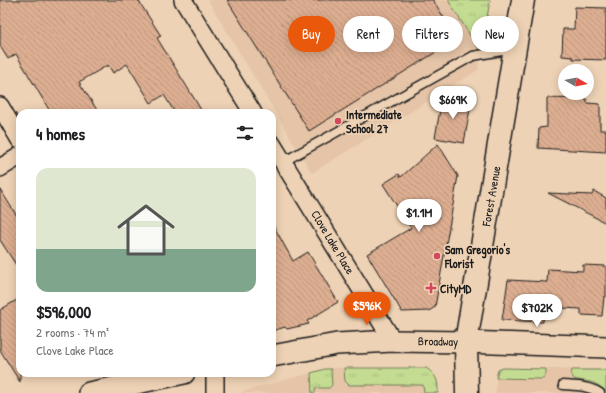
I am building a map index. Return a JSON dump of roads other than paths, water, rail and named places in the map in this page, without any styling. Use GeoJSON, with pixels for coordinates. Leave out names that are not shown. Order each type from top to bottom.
{"type":"FeatureCollection","features":[{"type":"Feature","properties":{"kind":"main road","name":"Forest Avenue"},"geometry":{"type":"LineString","coordinates":[[519,28],[523,0]]}},
{"type":"Feature","properties":{"kind":"main road","name":"Forest Avenue"},"geometry":{"type":"LineString","coordinates":[[467,393],[466,342],[515,52]]}},
{"type":"Feature","properties":{"kind":"street"},"geometry":{"type":"LineString","coordinates":[[183,0],[251,109]]}},
{"type":"Feature","properties":{"kind":"street"},"geometry":{"type":"LineString","coordinates":[[0,106],[16,133]]}},
{"type":"Feature","properties":{"kind":"street","name":"Clove Lake Place"},"geometry":{"type":"LineString","coordinates":[[276,151],[393,341]]}},
{"type":"Feature","properties":{"kind":"street"},"geometry":{"type":"LineString","coordinates":[[0,168],[16,158]]}},
{"type":"Feature","properties":{"kind":"street","name":"Broadway"},"geometry":{"type":"LineString","coordinates":[[276,355],[337,344],[393,341],[606,347]]}},
{"type":"Feature","properties":{"kind":"street"},"geometry":{"type":"LineString","coordinates":[[89,393],[155,377]]}},
{"type":"Feature","properties":{"kind":"street"},"geometry":{"type":"LineString","coordinates":[[215,377],[215,393]]}},
{"type":"Feature","properties":{"kind":"lane"},"geometry":{"type":"LineString","coordinates":[[283,162],[473,56],[498,52]]}},
{"type":"Feature","properties":{"kind":"lane"},"geometry":{"type":"LineString","coordinates":[[563,385],[586,387],[600,393]]}},
{"type":"Feature","properties":{"kind":"place","name":"Intermediate School 27"},"geometry":{"type":"Point","coordinates":[338,121]}},
{"type":"Feature","properties":{"kind":"place","name":"Sam Gregorio's Florist"},"geometry":{"type":"Point","coordinates":[437,256]}},
{"type":"Feature","properties":{"kind":"place","name":"CityMD"},"geometry":{"type":"Point","coordinates":[431,288]}}]}
